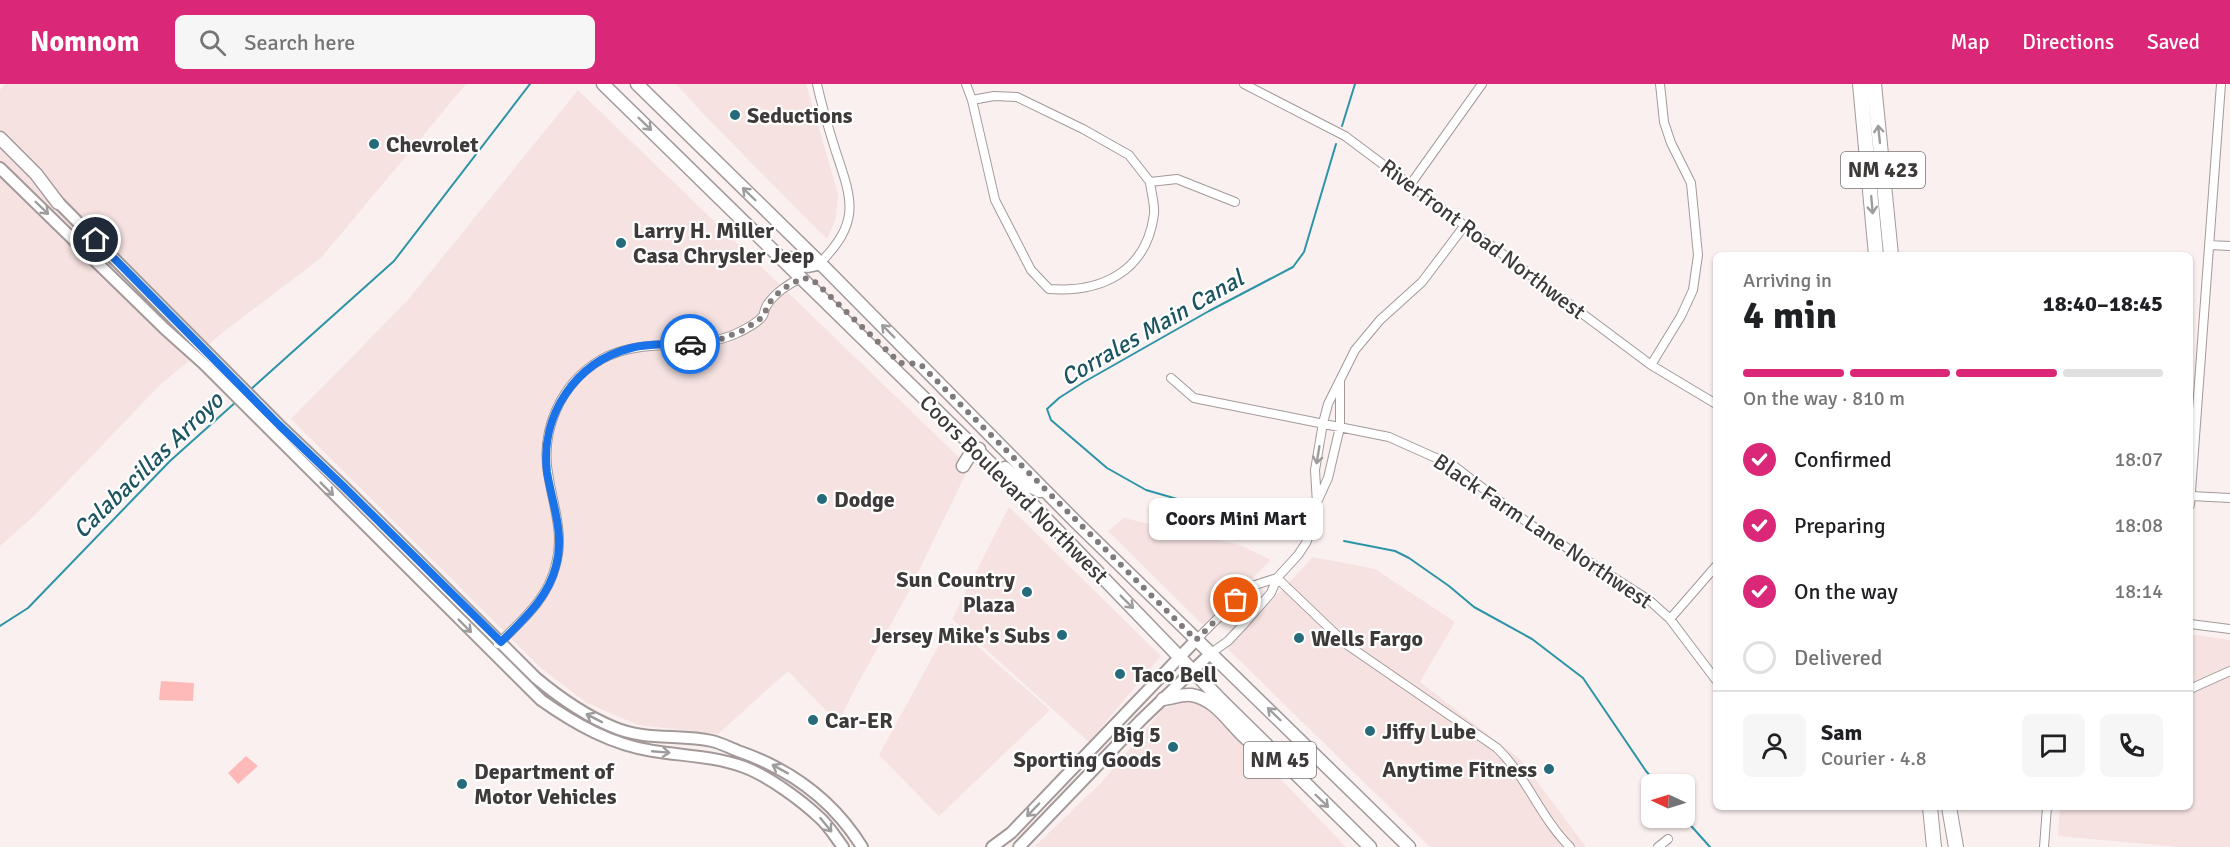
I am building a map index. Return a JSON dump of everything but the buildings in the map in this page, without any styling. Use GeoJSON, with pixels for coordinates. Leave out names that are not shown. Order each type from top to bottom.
{"type":"FeatureCollection","features":[{"type":"Feature","properties":{"kind":"highway","name":"NM 423"},"geometry":{"type":"LineString","coordinates":[[1860,84],[1876,252]]}},
{"type":"Feature","properties":{"kind":"highway","name":"NM 423"},"geometry":{"type":"LineString","coordinates":[[1874,84],[1891,252]]}},
{"type":"Feature","properties":{"kind":"highway"},"geometry":{"type":"LineString","coordinates":[[1926,847],[1928,810]]}},
{"type":"Feature","properties":{"kind":"highway"},"geometry":{"type":"LineString","coordinates":[[1928,810],[1934,847]]}},
{"type":"Feature","properties":{"kind":"highway"},"geometry":{"type":"LineString","coordinates":[[1947,810],[1948,847]]}},
{"type":"Feature","properties":{"kind":"highway"},"geometry":{"type":"LineString","coordinates":[[1948,810],[1956,847]]}},
{"type":"Feature","properties":{"kind":"main road","name":"Coors Boulevard Northwest"},"geometry":{"type":"LineString","coordinates":[[603,84],[974,448],[1270,750],[1370,847]]}},
{"type":"Feature","properties":{"kind":"main road","name":"Coors Boulevard Northwest"},"geometry":{"type":"LineString","coordinates":[[637,84],[820,263],[1196,640],[1409,847]]}},
{"type":"Feature","properties":{"kind":"main road"},"geometry":{"type":"LineString","coordinates":[[0,138],[44,183],[58,203]]}},
{"type":"Feature","properties":{"kind":"main road"},"geometry":{"type":"LineString","coordinates":[[0,146],[148,291],[206,359],[491,652],[541,700],[590,731],[622,743],[652,751],[716,759],[744,767],[770,781],[820,818],[843,847]]}},
{"type":"Feature","properties":{"kind":"main road"},"geometry":{"type":"LineString","coordinates":[[668,146],[694,165],[796,264],[805,267],[820,263]]}},
{"type":"Feature","properties":{"kind":"main road"},"geometry":{"type":"LineString","coordinates":[[0,168],[165,329],[206,359]]}},
{"type":"Feature","properties":{"kind":"main road"},"geometry":{"type":"LineString","coordinates":[[802,278],[812,279],[900,363],[920,364]]}},
{"type":"Feature","properties":{"kind":"main road"},"geometry":{"type":"LineString","coordinates":[[275,428],[343,486],[536,678],[568,704],[614,728],[649,737],[712,741],[759,758],[807,786],[829,805],[849,827],[862,847]]}},
{"type":"Feature","properties":{"kind":"main road"},"geometry":{"type":"LineString","coordinates":[[963,466],[974,448],[983,450],[1022,482],[1050,495]]}},
{"type":"Feature","properties":{"kind":"main road"},"geometry":{"type":"LineString","coordinates":[[992,847],[1011,833],[1196,640]]}},
{"type":"Feature","properties":{"kind":"main road"},"geometry":{"type":"LineString","coordinates":[[1018,847],[1211,653]]}},
{"type":"Feature","properties":{"kind":"main road"},"geometry":{"type":"LineString","coordinates":[[1163,699],[1188,695],[1201,698],[1220,710],[1255,747],[1270,750]]}},
{"type":"Feature","properties":{"kind":"street"},"geometry":{"type":"LineString","coordinates":[[817,84],[827,123],[848,183],[850,199],[849,215],[844,232],[837,244],[820,263]]}},
{"type":"Feature","properties":{"kind":"street"},"geometry":{"type":"LineString","coordinates":[[966,84],[972,100],[995,200],[1031,270],[1049,289],[1070,291],[1112,280],[1134,263],[1148,243],[1155,212],[1150,182],[1129,156],[1083,129],[1017,97],[994,96],[972,100]]}},
{"type":"Feature","properties":{"kind":"street","name":"Riverfront Road Northwest"},"geometry":{"type":"LineString","coordinates":[[1244,84],[1345,136],[1651,365],[1713,402]]}},
{"type":"Feature","properties":{"kind":"street"},"geometry":{"type":"LineString","coordinates":[[1410,185],[1482,84]]}},
{"type":"Feature","properties":{"kind":"street"},"geometry":{"type":"LineString","coordinates":[[1651,365],[1681,316],[1693,290],[1698,255],[1691,183],[1671,143],[1664,122],[1660,84]]}},
{"type":"Feature","properties":{"kind":"street"},"geometry":{"type":"LineString","coordinates":[[2193,468],[2221,84]]}},
{"type":"Feature","properties":{"kind":"street"},"geometry":{"type":"LineString","coordinates":[[1150,182],[1177,179],[1235,202]]}},
{"type":"Feature","properties":{"kind":"street"},"geometry":{"type":"LineString","coordinates":[[1317,504],[1316,470],[1323,423],[1328,404],[1355,350],[1369,332],[1422,282],[1465,225]]}},
{"type":"Feature","properties":{"kind":"street"},"geometry":{"type":"LineString","coordinates":[[2209,245],[2230,246]]}},
{"type":"Feature","properties":{"kind":"street"},"geometry":{"type":"LineString","coordinates":[[491,652],[529,614],[543,596],[556,566],[559,532],[546,452],[553,417],[570,387],[589,368],[618,352],[640,346],[716,341],[744,330],[764,316],[768,304],[781,290],[802,278]]}},
{"type":"Feature","properties":{"kind":"street","name":"Black Farm Lane Northwest"},"geometry":{"type":"LineString","coordinates":[[1171,378],[1194,398],[1389,437],[1454,466],[1528,523],[1649,600],[1670,619],[1713,676]]}},
{"type":"Feature","properties":{"kind":"street"},"geometry":{"type":"LineString","coordinates":[[1211,653],[1244,626],[1271,593],[1277,578],[1306,543],[1317,504],[1328,478],[1340,427],[1340,380]]}},
{"type":"Feature","properties":{"kind":"street"},"geometry":{"type":"LineString","coordinates":[[2193,496],[2230,498]]}},
{"type":"Feature","properties":{"kind":"street"},"geometry":{"type":"LineString","coordinates":[[1670,619],[1713,569]]}},
{"type":"Feature","properties":{"kind":"street"},"geometry":{"type":"LineString","coordinates":[[1196,640],[1249,587],[1277,578]]}},
{"type":"Feature","properties":{"kind":"street"},"geometry":{"type":"LineString","coordinates":[[1277,578],[1346,644],[1497,748],[1516,768],[1546,818],[1570,847]]}},
{"type":"Feature","properties":{"kind":"street"},"geometry":{"type":"LineString","coordinates":[[2193,624],[2230,629]]}},
{"type":"Feature","properties":{"kind":"street"},"geometry":{"type":"LineString","coordinates":[[2193,688],[2230,671]]}},
{"type":"Feature","properties":{"kind":"street"},"geometry":{"type":"LineString","coordinates":[[2044,847],[2047,810]]}},
{"type":"Feature","properties":{"kind":"street"},"geometry":{"type":"LineString","coordinates":[[1658,847],[1668,839]]}},
{"type":"Feature","properties":{"kind":"shaded area"},"geometry":{"type":"Polygon","coordinates":[[[5,84],[466,84],[321,258],[226,330],[160,385],[35,515],[0,546],[0,90],[5,84]]]}},
{"type":"Feature","properties":{"kind":"shaded area"},"geometry":{"type":"Polygon","coordinates":[[[676,84],[806,84],[838,194],[836,218],[827,239],[709,120],[676,84]]]}},
{"type":"Feature","properties":{"kind":"shaded area"},"geometry":{"type":"Polygon","coordinates":[[[578,90],[969,467],[908,593],[838,723],[788,671],[718,734],[638,725],[587,703],[541,668],[291,419],[407,301],[578,90]]]}},
{"type":"Feature","properties":{"kind":"shaded area","name":"Sun Country Plaza"},"geometry":{"type":"Polygon","coordinates":[[[1009,507],[1161,656],[1089,742],[952,619],[1009,507]]]}},
{"type":"Feature","properties":{"kind":"shaded area"},"geometry":{"type":"Polygon","coordinates":[[[1124,518],[1240,545],[1271,560],[1203,625],[1108,531],[1124,518]]]}},
{"type":"Feature","properties":{"kind":"shaded area"},"geometry":{"type":"Polygon","coordinates":[[[1313,557],[1375,569],[1455,622],[1420,682],[1521,760],[1586,847],[1430,847],[1227,648],[1313,557]]]}},
{"type":"Feature","properties":{"kind":"shaded area"},"geometry":{"type":"Polygon","coordinates":[[[951,623],[1050,710],[939,816],[879,755],[951,623]]]}},
{"type":"Feature","properties":{"kind":"shaded area"},"geometry":{"type":"Polygon","coordinates":[[[2193,634],[2230,640],[2230,847],[2179,847],[2058,836],[2060,810],[2193,810],[2193,634]]]}},
{"type":"Feature","properties":{"kind":"shaded area"},"geometry":{"type":"Polygon","coordinates":[[[161,681],[194,683],[193,701],[159,700],[161,681]]]}},
{"type":"Feature","properties":{"kind":"shaded area"},"geometry":{"type":"Polygon","coordinates":[[[1187,699],[1198,701],[1214,710],[1346,847],[1034,847],[1101,783],[1163,709],[1187,699]]]}},
{"type":"Feature","properties":{"kind":"shaded area"},"geometry":{"type":"Polygon","coordinates":[[[246,756],[258,766],[238,784],[228,773],[246,756]]]}},
{"type":"Feature","properties":{"kind":"waterway","name":"Calabacillas Arroyo"},"geometry":{"type":"LineString","coordinates":[[250,390],[394,261],[530,84]]}},
{"type":"Feature","properties":{"kind":"waterway","name":"Corrales Main Canal"},"geometry":{"type":"LineString","coordinates":[[1342,126],[1355,84]]}},
{"type":"Feature","properties":{"kind":"waterway","name":"Corrales Main Canal"},"geometry":{"type":"LineString","coordinates":[[1271,526],[1146,490],[1107,468],[1051,420],[1047,409],[1059,398],[1084,382],[1209,311],[1293,267],[1304,252],[1336,144]]}},
{"type":"Feature","properties":{"kind":"waterway","name":"Calabacillas Arroyo"},"geometry":{"type":"LineString","coordinates":[[0,626],[28,608],[170,461],[237,401]]}},
{"type":"Feature","properties":{"kind":"waterway","name":"Corrales Main Canal"},"geometry":{"type":"LineString","coordinates":[[1344,541],[1395,551],[1409,558],[1474,607],[1532,639],[1583,678],[1649,774]]}},
{"type":"Feature","properties":{"kind":"waterway","name":"Corrales Main Canal"},"geometry":{"type":"LineString","coordinates":[[1693,828],[1710,847]]}},
{"type":"Feature","properties":{"kind":"way so far"},"geometry":{"type":"LineString","coordinates":[[690,344],[716,341],[744,330],[764,316],[768,304],[789,284],[802,278],[812,279],[900,363],[920,364],[1196,640],[1236,600]]}},
{"type":"Feature","properties":{"kind":"place","name":"Seductions"},"geometry":{"type":"Point","coordinates":[735,115]}},
{"type":"Feature","properties":{"kind":"place","name":"Chevrolet"},"geometry":{"type":"Point","coordinates":[374,144]}},
{"type":"Feature","properties":{"kind":"place","name":"Larry H. Miller Casa Chrysler Jeep"},"geometry":{"type":"Point","coordinates":[621,243]}},
{"type":"Feature","properties":{"kind":"place","name":"Dodge"},"geometry":{"type":"Point","coordinates":[822,499]}},
{"type":"Feature","properties":{"kind":"place","name":"Sun Country Plaza"},"geometry":{"type":"Point","coordinates":[1027,592]}},
{"type":"Feature","properties":{"kind":"place","name":"Coors Mini Mart"},"geometry":{"type":"Point","coordinates":[1236,600]}},
{"type":"Feature","properties":{"kind":"place","name":"Jersey Mike's Subs"},"geometry":{"type":"Point","coordinates":[1062,635]}},
{"type":"Feature","properties":{"kind":"place","name":"Wells Fargo"},"geometry":{"type":"Point","coordinates":[1299,638]}},
{"type":"Feature","properties":{"kind":"place","name":"Taco Bell"},"geometry":{"type":"Point","coordinates":[1120,674]}},
{"type":"Feature","properties":{"kind":"place","name":"Car-ER"},"geometry":{"type":"Point","coordinates":[813,720]}},
{"type":"Feature","properties":{"kind":"place","name":"Jiffy Lube"},"geometry":{"type":"Point","coordinates":[1370,731]}},
{"type":"Feature","properties":{"kind":"place","name":"Big 5 Sporting Goods"},"geometry":{"type":"Point","coordinates":[1173,747]}},
{"type":"Feature","properties":{"kind":"place","name":"Anytime Fitness"},"geometry":{"type":"Point","coordinates":[1549,769]}},
{"type":"Feature","properties":{"kind":"place","name":"Department of Motor Vehicles"},"geometry":{"type":"Point","coordinates":[462,784]}},
{"type":"Feature","properties":{"kind":"route"},"geometry":{"type":"LineString","coordinates":[[96,240],[209,356],[501,642],[543,596],[556,566],[560,544],[559,532],[546,452],[550,426],[556,408],[564,395],[589,368],[618,352],[650,345],[690,344]]}}]}
